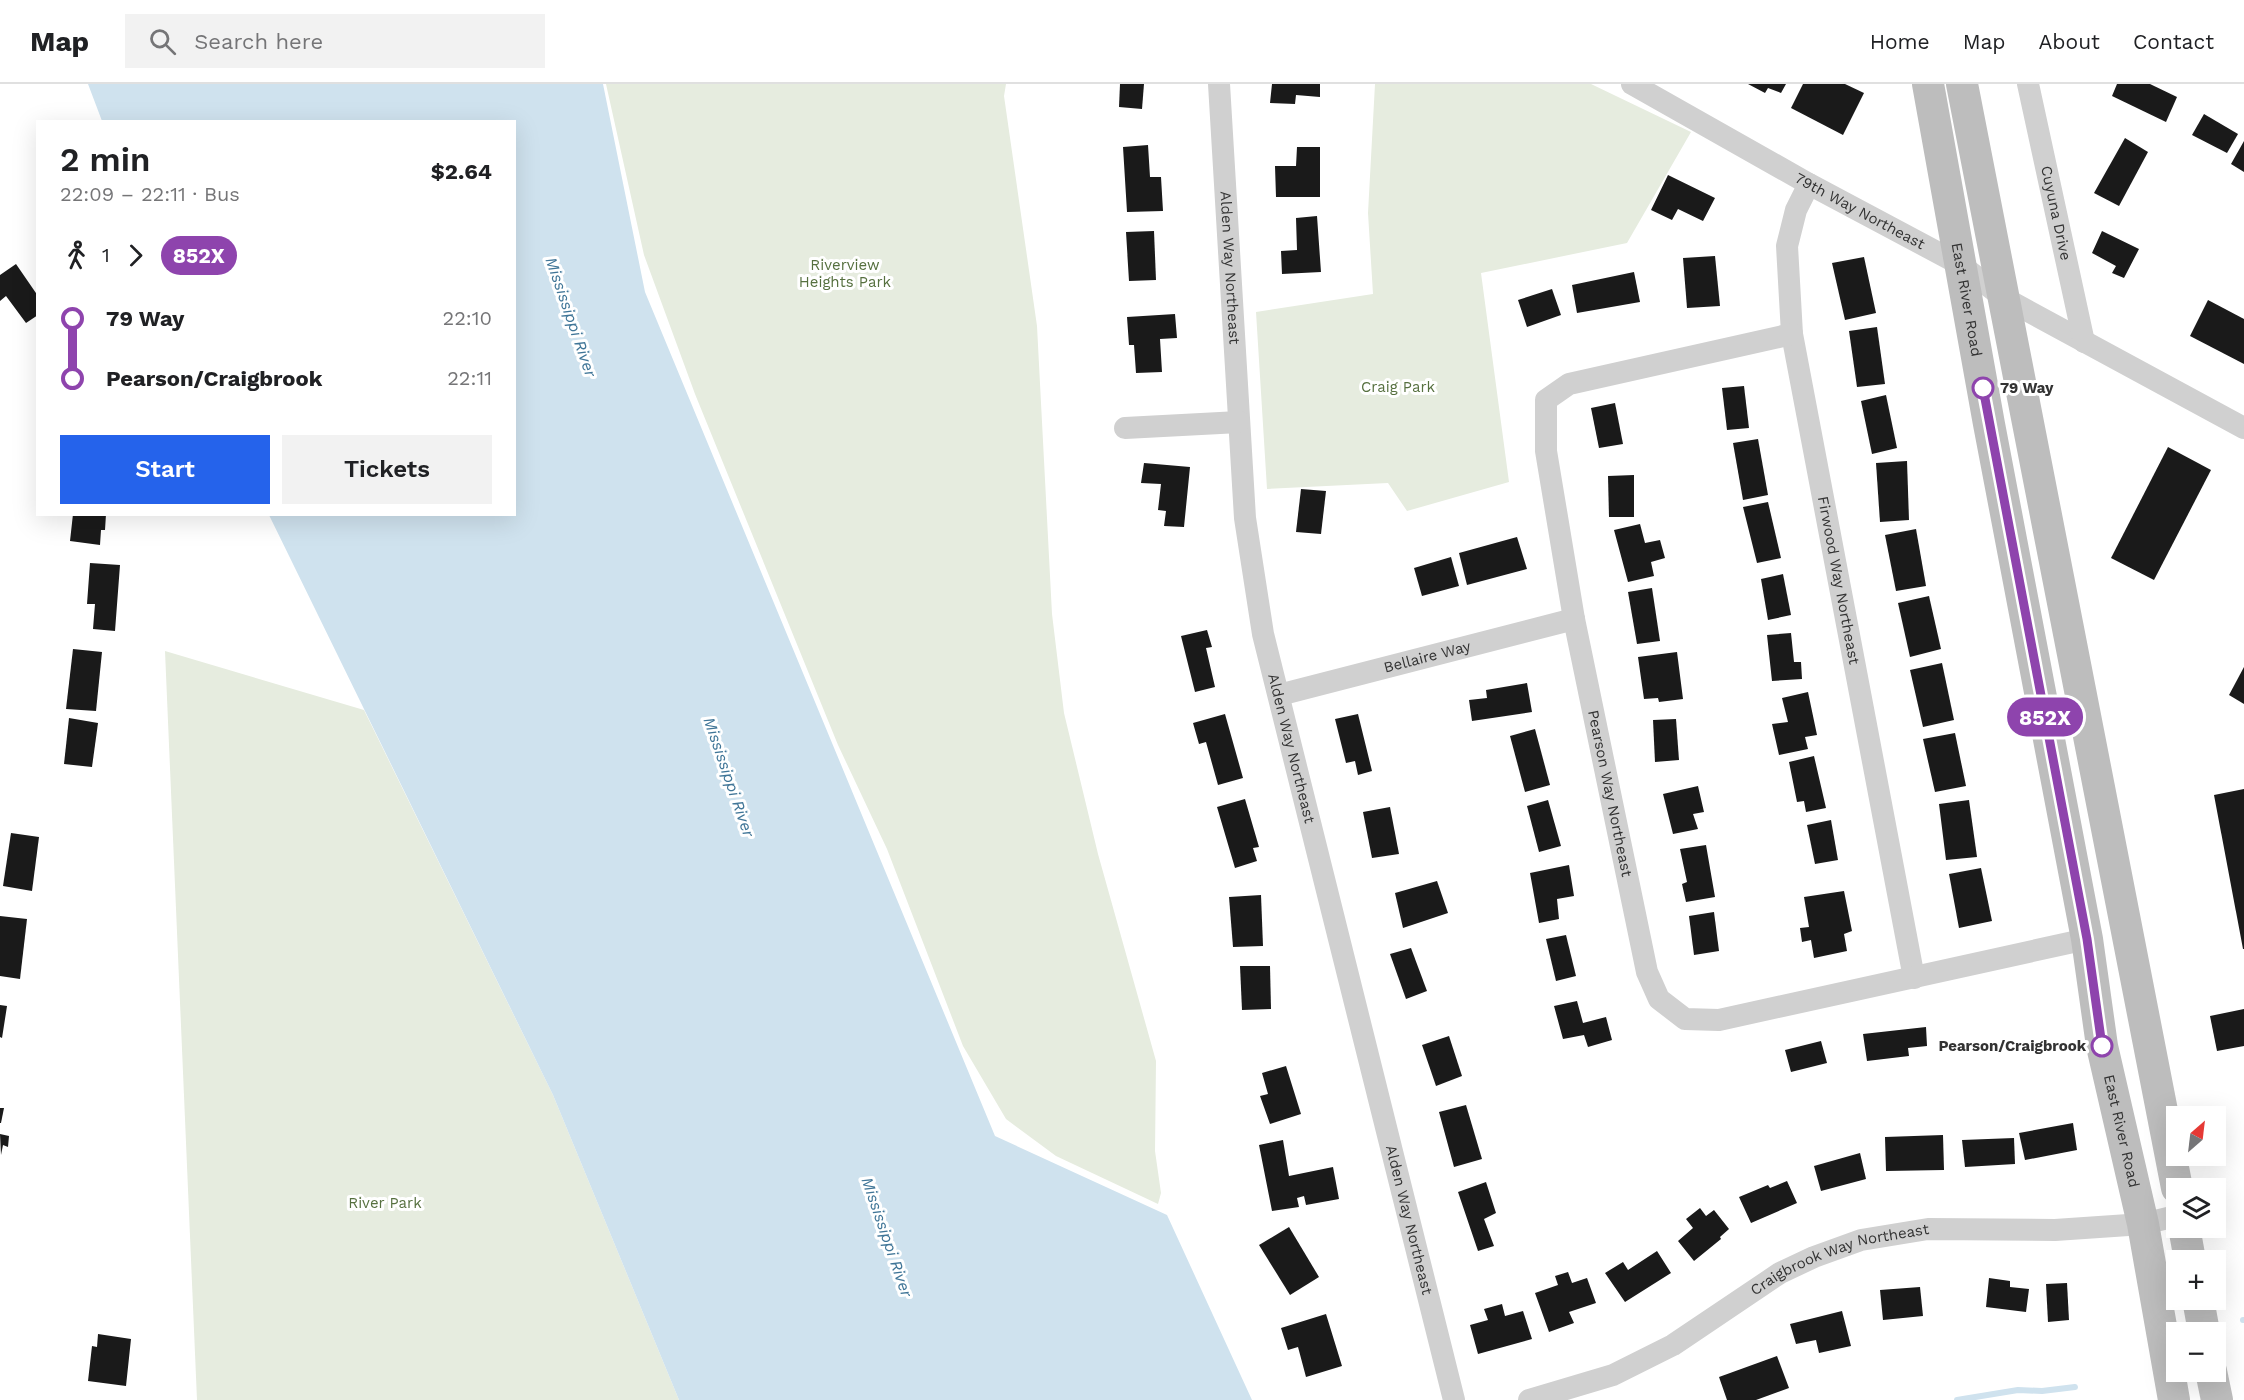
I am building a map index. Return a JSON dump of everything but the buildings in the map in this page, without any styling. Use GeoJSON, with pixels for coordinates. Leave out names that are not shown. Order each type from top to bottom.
{"type":"FeatureCollection","features":[{"type":"Feature","properties":{"kind":"main road","name":"East River Road"},"geometry":{"type":"LineString","coordinates":[[1928,84],[1989,424],[2087,939],[2102,1046],[2143,1224],[2174,1400]]}},
{"type":"Feature","properties":{"kind":"main road"},"geometry":{"type":"LineString","coordinates":[[1962,84],[2175,1178]]}},
{"type":"Feature","properties":{"kind":"main road"},"geometry":{"type":"LineString","coordinates":[[2213,1382],[2217,1400]]}},
{"type":"Feature","properties":{"kind":"street","name":"Alden Way Northeast"},"geometry":{"type":"LineString","coordinates":[[1219,84],[1245,518],[1263,634],[1454,1400]]}},
{"type":"Feature","properties":{"kind":"street","name":"79th Way Northeast"},"geometry":{"type":"LineString","coordinates":[[1632,84],[1809,184],[1961,265],[2004,298],[2244,428]]}},
{"type":"Feature","properties":{"kind":"street","name":"Cuyuna Drive"},"geometry":{"type":"LineString","coordinates":[[2028,84],[2084,342]]}},
{"type":"Feature","properties":{"kind":"street","name":"Firwood Way Northeast"},"geometry":{"type":"LineString","coordinates":[[1809,184],[1796,210],[1787,246],[1792,334],[1914,978]]}},
{"type":"Feature","properties":{"kind":"street","name":"Pearson Way Northeast"},"geometry":{"type":"LineString","coordinates":[[1792,334],[1569,384],[1546,400],[1546,451],[1574,619],[1647,972],[1659,999],[1685,1019],[1719,1020],[2087,939]]}},
{"type":"Feature","properties":{"kind":"street"},"geometry":{"type":"LineString","coordinates":[[1125,428],[1239,422]]}},
{"type":"Feature","properties":{"kind":"street","name":"Bellaire Way"},"geometry":{"type":"LineString","coordinates":[[1279,695],[1574,619]]}},
{"type":"Feature","properties":{"kind":"street","name":"Craigbrook Way Northeast"},"geometry":{"type":"LineString","coordinates":[[1530,1400],[1613,1375],[1673,1345],[1780,1274],[1814,1257],[1861,1240],[1928,1229],[2055,1230],[2143,1224],[2166,1218]]}},
{"type":"Feature","properties":{"kind":"green space","name":"Riverview Heights Park"},"geometry":{"type":"Polygon","coordinates":[[[606,84],[1006,84],[1004,96],[1037,326],[1052,614],[1064,713],[1098,854],[1156,1061],[1155,1151],[1161,1193],[1158,1204],[1056,1156],[1006,1119],[963,1046],[887,849],[838,745],[695,394],[644,255],[606,84]]]}},
{"type":"Feature","properties":{"kind":"green space","name":"Craig Park"},"geometry":{"type":"Polygon","coordinates":[[[1375,84],[1591,84],[1691,132],[1627,243],[1481,273],[1509,482],[1407,511],[1388,483],[1267,489],[1256,312],[1373,294],[1368,213],[1375,84]]]}},
{"type":"Feature","properties":{"kind":"green space","name":"River Park"},"geometry":{"type":"Polygon","coordinates":[[[165,651],[364,710],[553,1095],[679,1400],[197,1400],[165,651]]]}},
{"type":"Feature","properties":{"kind":"water","name":"Mississippi River"},"geometry":{"type":"Polygon","coordinates":[[[88,84],[603,84],[645,292],[995,1136],[1167,1215],[1252,1400],[679,1400],[553,1095],[269,516],[516,516],[516,120],[102,120],[88,84]]]}},
{"type":"Feature","properties":{"kind":"waterway"},"geometry":{"type":"LineString","coordinates":[[1957,1400],[2018,1390],[2042,1391],[2075,1387]]}},
{"type":"Feature","properties":{"kind":"bus line","name":"852X"},"geometry":{"type":"LineString","coordinates":[[1983,388],[2087,939],[2102,1046]]}},
{"type":"Feature","properties":{"kind":"place","name":"79 Way"},"geometry":{"type":"Point","coordinates":[1983,388]}},
{"type":"Feature","properties":{"kind":"place","name":"Pearson/Craigbrook"},"geometry":{"type":"Point","coordinates":[2102,1046]}}]}
